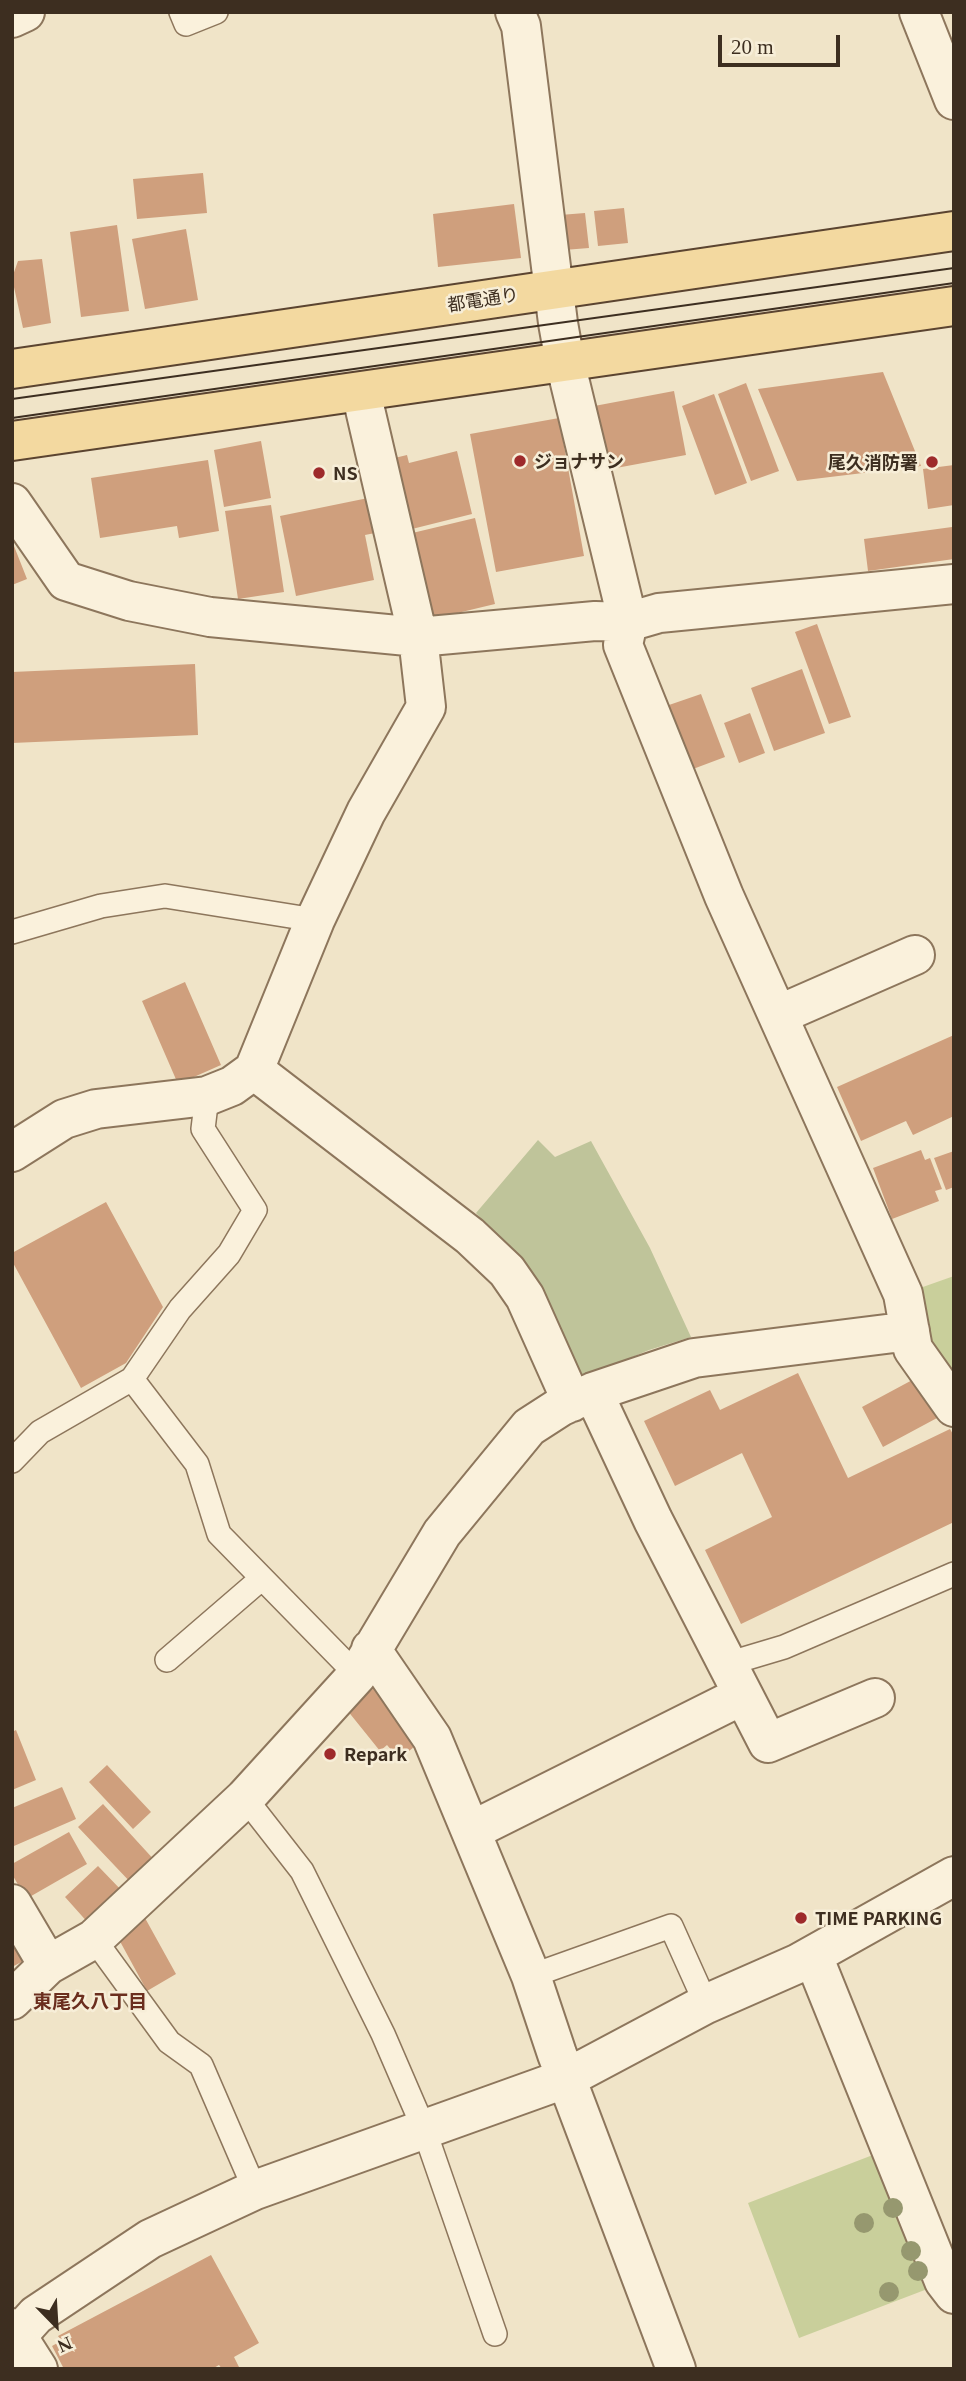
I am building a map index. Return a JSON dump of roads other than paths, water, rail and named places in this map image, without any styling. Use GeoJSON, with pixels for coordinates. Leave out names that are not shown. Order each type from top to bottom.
{"type":"FeatureCollection","features":[{"type":"Feature","properties":{"kind":"main road","name":"都電通り"},"geometry":{"type":"LineString","coordinates":[[12,369],[552,289],[737,265],[954,231]]}},
{"type":"Feature","properties":{"kind":"main road"},"geometry":{"type":"LineString","coordinates":[[12,441],[954,306]]}},
{"type":"Feature","properties":{"kind":"street"},"geometry":{"type":"LineString","coordinates":[[12,18],[25,12]]}},
{"type":"Feature","properties":{"kind":"street"},"geometry":{"type":"LineString","coordinates":[[515,12],[521,26],[552,289],[565,362],[628,622],[623,645],[724,896],[903,1294],[914,1349],[954,1407]]}},
{"type":"Feature","properties":{"kind":"street"},"geometry":{"type":"LineString","coordinates":[[919,12],[953,93]]}},
{"type":"Feature","properties":{"kind":"street"},"geometry":{"type":"LineString","coordinates":[[12,1152],[64,1119],[96,1109],[206,1096],[232,1086],[254,1070],[315,920],[366,811],[426,707],[418,637],[361,393]]}},
{"type":"Feature","properties":{"kind":"street"},"geometry":{"type":"LineString","coordinates":[[12,503],[66,581],[129,601],[210,617],[418,637],[594,621],[628,622],[659,614],[954,584]]}},
{"type":"Feature","properties":{"kind":"street"},"geometry":{"type":"LineString","coordinates":[[778,1015],[915,955]]}},
{"type":"Feature","properties":{"kind":"street"},"geometry":{"type":"LineString","coordinates":[[254,1070],[470,1236],[507,1271],[525,1297],[653,1520],[768,1743],[874,1698]]}},
{"type":"Feature","properties":{"kind":"street"},"geometry":{"type":"LineString","coordinates":[[12,2000],[48,1965],[94,1938],[245,1798],[364,1662],[451,1522],[529,1427],[583,1397],[694,1358],[910,1331]]}},
{"type":"Feature","properties":{"kind":"street"},"geometry":{"type":"LineString","coordinates":[[364,1662],[432,1738],[531,1976],[676,2369]]}},
{"type":"Feature","properties":{"kind":"street"},"geometry":{"type":"LineString","coordinates":[[471,1831],[735,1680]]}},
{"type":"Feature","properties":{"kind":"street"},"geometry":{"type":"LineString","coordinates":[[38,2369],[14,2336],[36,2315],[150,2239],[255,2190],[567,2078],[706,2004],[813,1956],[954,1875]]}},
{"type":"Feature","properties":{"kind":"street"},"geometry":{"type":"LineString","coordinates":[[12,1904],[48,1965]]}},
{"type":"Feature","properties":{"kind":"street"},"geometry":{"type":"LineString","coordinates":[[813,1956],[944,2281],[954,2294]]}},
{"type":"Feature","properties":{"kind":"lane"},"geometry":{"type":"LineString","coordinates":[[181,12],[186,24],[216,12]]}},
{"type":"Feature","properties":{"kind":"lane"},"geometry":{"type":"LineString","coordinates":[[12,932],[101,906],[165,896],[315,920]]}},
{"type":"Feature","properties":{"kind":"lane"},"geometry":{"type":"LineString","coordinates":[[12,1461],[40,1432],[132,1379],[180,1308],[229,1254],[255,1210],[203,1129],[206,1096]]}},
{"type":"Feature","properties":{"kind":"lane"},"geometry":{"type":"LineString","coordinates":[[132,1379],[197,1464],[219,1534],[261,1579],[364,1662]]}},
{"type":"Feature","properties":{"kind":"lane"},"geometry":{"type":"LineString","coordinates":[[735,1680],[784,1647],[954,1574]]}},
{"type":"Feature","properties":{"kind":"lane"},"geometry":{"type":"LineString","coordinates":[[167,1660],[261,1579]]}},
{"type":"Feature","properties":{"kind":"lane"},"geometry":{"type":"LineString","coordinates":[[245,1798],[302,1871],[383,2034],[424,2129],[495,2334]]}},
{"type":"Feature","properties":{"kind":"lane"},"geometry":{"type":"LineString","coordinates":[[531,1976],[671,1926],[706,2004]]}},
{"type":"Feature","properties":{"kind":"lane"},"geometry":{"type":"LineString","coordinates":[[94,1938],[169,2042],[201,2065],[255,2190]]}},
{"type":"Feature","properties":{"kind":"tram line"},"geometry":{"type":"LineString","coordinates":[[12,399],[954,268]]}},
{"type":"Feature","properties":{"kind":"tram line"},"geometry":{"type":"LineString","coordinates":[[12,418],[954,283]]}},
{"type":"Feature","properties":{"kind":"place","name":"ジョナサン"},"geometry":{"type":"Point","coordinates":[520,461]}},
{"type":"Feature","properties":{"kind":"place","name":"尾久消防署"},"geometry":{"type":"Point","coordinates":[932,462]}},
{"type":"Feature","properties":{"kind":"place","name":"NS"},"geometry":{"type":"Point","coordinates":[319,473]}},
{"type":"Feature","properties":{"kind":"place","name":"Repark"},"geometry":{"type":"Point","coordinates":[330,1754]}},
{"type":"Feature","properties":{"kind":"place","name":"TIME PARKING"},"geometry":{"type":"Point","coordinates":[801,1918]}},
{"type":"Feature","properties":{"kind":"district","name":"東尾久八丁目"},"geometry":{"type":"Point","coordinates":[90,2001]}}]}
